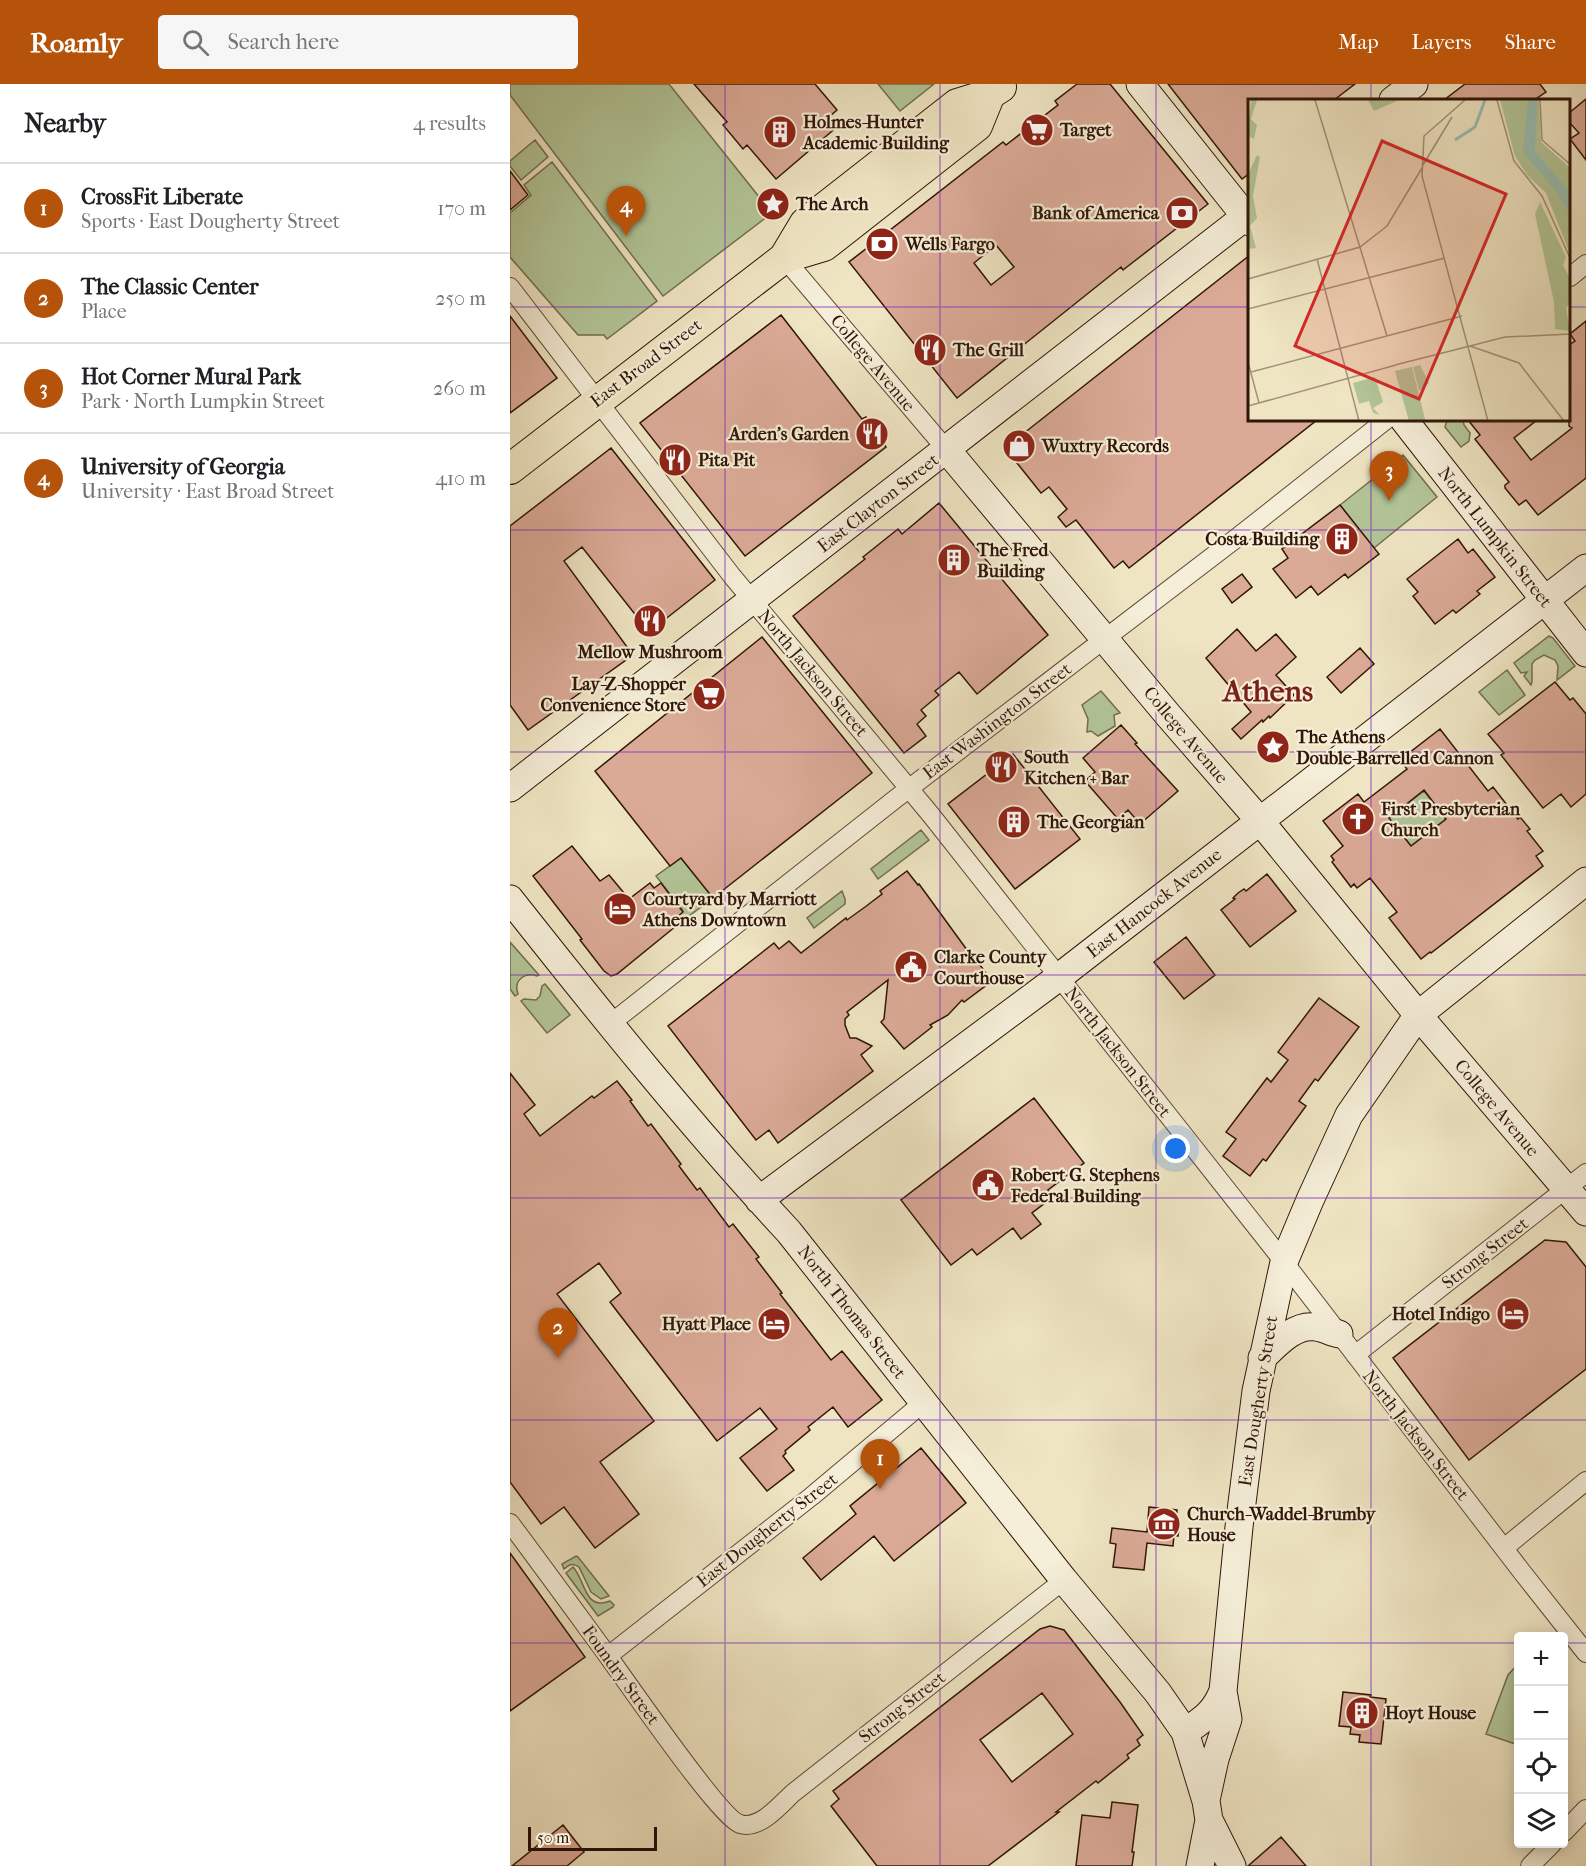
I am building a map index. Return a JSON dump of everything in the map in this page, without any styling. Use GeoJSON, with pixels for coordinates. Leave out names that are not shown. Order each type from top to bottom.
{"type":"FeatureCollection","features":[{"type":"Feature","properties":{"kind":"main road","name":"East Broad Street"},"geometry":{"type":"LineString","coordinates":[[510,469],[784,258],[805,223],[957,104],[997,89]]}},
{"type":"Feature","properties":{"kind":"street"},"geometry":{"type":"LineString","coordinates":[[1140,84],[1248,217]]}},
{"type":"Feature","properties":{"kind":"street"},"geometry":{"type":"LineString","coordinates":[[1394,99],[1414,84]]}},
{"type":"Feature","properties":{"kind":"street","name":"East Clayton Street"},"geometry":{"type":"LineString","coordinates":[[510,788],[1248,217]]}},
{"type":"Feature","properties":{"kind":"street","name":"College Avenue"},"geometry":{"type":"LineString","coordinates":[[784,258],[1260,821],[1418,1015],[1586,1212]]}},
{"type":"Feature","properties":{"kind":"street"},"geometry":{"type":"LineString","coordinates":[[1571,275],[1586,264]]}},
{"type":"Feature","properties":{"kind":"street","name":"North Jackson Street"},"geometry":{"type":"LineString","coordinates":[[510,287],[752,600],[909,788],[1284,1262],[1586,1653]]}},
{"type":"Feature","properties":{"kind":"street","name":"East Washington Street"},"geometry":{"type":"LineString","coordinates":[[610,1024],[909,788],[1383,422]]}},
{"type":"Feature","properties":{"kind":"street","name":"North Lumpkin Street"},"geometry":{"type":"LineString","coordinates":[[1406,422],[1586,653]]}},
{"type":"Feature","properties":{"kind":"street","name":"East Hancock Avenue"},"geometry":{"type":"LineString","coordinates":[[759,1200],[1059,977],[1586,568]]}},
{"type":"Feature","properties":{"kind":"street","name":"East Dougherty Street"},"geometry":{"type":"LineString","coordinates":[[1185,1732],[1211,1713],[1218,1704],[1222,1690],[1256,1392],[1284,1262],[1349,1115],[1418,1015],[1586,881]]}},
{"type":"Feature","properties":{"kind":"street","name":"North Thomas Street"},"geometry":{"type":"LineString","coordinates":[[510,899],[610,1024],[759,1200],[789,1232],[1064,1580],[1158,1693],[1185,1732],[1208,1810],[1232,1866]]}},
{"type":"Feature","properties":{"kind":"street","name":"Strong Street"},"geometry":{"type":"LineString","coordinates":[[1355,1355],[1586,1173]]}},
{"type":"Feature","properties":{"kind":"street"},"geometry":{"type":"LineString","coordinates":[[1262,1358],[1283,1339],[1303,1328],[1314,1327],[1339,1334]]}},
{"type":"Feature","properties":{"kind":"street","name":"East Dougherty Street"},"geometry":{"type":"LineString","coordinates":[[608,1656],[812,1496],[924,1402]]}},
{"type":"Feature","properties":{"kind":"street"},"geometry":{"type":"LineString","coordinates":[[1504,1548],[1586,1481]]}},
{"type":"Feature","properties":{"kind":"street","name":"Foundry Street"},"geometry":{"type":"LineString","coordinates":[[510,1523],[693,1772],[737,1824]]}},
{"type":"Feature","properties":{"kind":"street","name":"Strong Street"},"geometry":{"type":"LineString","coordinates":[[737,1824],[749,1826],[767,1817],[793,1793],[1064,1580]]}},
{"type":"Feature","properties":{"kind":"street"},"geometry":{"type":"LineString","coordinates":[[1200,1866],[1215,1759],[1228,1719],[1222,1690]]}},
{"type":"Feature","properties":{"kind":"street"},"geometry":{"type":"LineString","coordinates":[[1568,1827],[1586,1809]]}},
{"type":"Feature","properties":{"kind":"street"},"geometry":{"type":"LineString","coordinates":[[1530,1866],[1548,1848]]}},
{"type":"Feature","properties":{"kind":"green space"},"geometry":{"type":"Polygon","coordinates":[[[510,84],[669,84],[772,213],[663,296],[510,95],[510,84]]]}},
{"type":"Feature","properties":{"kind":"green space"},"geometry":{"type":"Polygon","coordinates":[[[878,84],[934,84],[900,111],[878,84]]]}},
{"type":"Feature","properties":{"kind":"green space"},"geometry":{"type":"Polygon","coordinates":[[[535,140],[548,157],[521,180],[510,166],[510,161],[535,140]]]}},
{"type":"Feature","properties":{"kind":"green space"},"geometry":{"type":"Polygon","coordinates":[[[552,162],[657,301],[607,339],[604,335],[578,335],[510,257],[510,213],[531,195],[524,185],[552,162]]]}},
{"type":"Feature","properties":{"kind":"green space"},"geometry":{"type":"Polygon","coordinates":[[[1446,422],[1463,422],[1470,433],[1469,441],[1461,447],[1445,427],[1446,422]]]}},
{"type":"Feature","properties":{"kind":"green space"},"geometry":{"type":"Polygon","coordinates":[[[1403,455],[1437,497],[1374,548],[1340,505],[1403,455]]]}},
{"type":"Feature","properties":{"kind":"green space"},"geometry":{"type":"Polygon","coordinates":[[[1549,636],[1575,666],[1557,680],[1558,666],[1555,660],[1544,655],[1532,664],[1531,685],[1524,676],[1527,672],[1521,673],[1514,663],[1549,636]]]}},
{"type":"Feature","properties":{"kind":"green space"},"geometry":{"type":"Polygon","coordinates":[[[1507,670],[1525,695],[1499,715],[1479,692],[1507,670]]]}},
{"type":"Feature","properties":{"kind":"green space"},"geometry":{"type":"Polygon","coordinates":[[[1101,691],[1120,713],[1114,715],[1115,726],[1098,736],[1091,731],[1087,732],[1088,719],[1082,705],[1101,691]]]}},
{"type":"Feature","properties":{"kind":"green space"},"geometry":{"type":"Polygon","coordinates":[[[1424,791],[1449,823],[1438,825],[1411,846],[1389,818],[1424,791]]]}},
{"type":"Feature","properties":{"kind":"green space"},"geometry":{"type":"Polygon","coordinates":[[[921,830],[929,840],[878,879],[871,869],[921,830]]]}},
{"type":"Feature","properties":{"kind":"green space"},"geometry":{"type":"Polygon","coordinates":[[[681,858],[713,898],[681,922],[677,917],[683,911],[656,876],[681,858]]]}},
{"type":"Feature","properties":{"kind":"green space"},"geometry":{"type":"Polygon","coordinates":[[[842,891],[845,904],[814,928],[807,918],[842,891]]]}},
{"type":"Feature","properties":{"kind":"green space"},"geometry":{"type":"Polygon","coordinates":[[[510,942],[539,975],[528,975],[521,978],[517,985],[518,994],[515,996],[510,989],[510,942]]]}},
{"type":"Feature","properties":{"kind":"green space"},"geometry":{"type":"Polygon","coordinates":[[[545,984],[570,1015],[547,1033],[521,1001],[536,1000],[545,984]]]}},
{"type":"Feature","properties":{"kind":"green space"},"geometry":{"type":"Polygon","coordinates":[[[576,1556],[609,1596],[601,1599],[591,1592],[577,1565],[564,1569],[562,1564],[576,1556]]]}},
{"type":"Feature","properties":{"kind":"green space"},"geometry":{"type":"Polygon","coordinates":[[[573,1567],[590,1598],[601,1603],[610,1601],[613,1607],[598,1616],[566,1573],[573,1567]]]}},
{"type":"Feature","properties":{"kind":"green space"},"geometry":{"type":"Polygon","coordinates":[[[1514,1668],[1514,1744],[1486,1734],[1508,1675],[1514,1668]]]}},
{"type":"Feature","properties":{"kind":"building","name":"Holmes-Hunter Academic Building"},"geometry":{"type":"Polygon","coordinates":[[[694,84],[815,84],[837,110],[829,117],[838,126],[776,179],[747,145],[743,149],[723,125],[727,122],[694,84]]]}},
{"type":"Feature","properties":{"kind":"building"},"geometry":{"type":"Polygon","coordinates":[[[1077,84],[1110,84],[1208,204],[1123,270],[1121,267],[957,398],[849,262],[1003,142],[1006,145],[1058,105],[1055,101],[1077,84]],[[996,245],[974,263],[991,285],[1014,267],[996,245]]]}},
{"type":"Feature","properties":{"kind":"building"},"geometry":{"type":"Polygon","coordinates":[[[1168,84],[1355,84],[1335,99],[1248,99],[1248,174],[1242,179],[1168,84]]]}},
{"type":"Feature","properties":{"kind":"building"},"geometry":{"type":"Polygon","coordinates":[[[1465,84],[1540,84],[1546,92],[1536,99],[1445,99],[1465,84]]]}},
{"type":"Feature","properties":{"kind":"building"},"geometry":{"type":"Polygon","coordinates":[[[1586,99],[1586,160],[1571,140],[1579,133],[1571,124],[1571,111],[1586,99]]]}},
{"type":"Feature","properties":{"kind":"building"},"geometry":{"type":"Polygon","coordinates":[[[510,171],[528,195],[510,210],[510,171]]]}},
{"type":"Feature","properties":{"kind":"building"},"geometry":{"type":"Polygon","coordinates":[[[1248,257],[1248,422],[1314,422],[1129,568],[1123,561],[1114,568],[1076,520],[1066,527],[1058,517],[1067,509],[1049,487],[1041,493],[1005,448],[1248,257]]]}},
{"type":"Feature","properties":{"kind":"building"},"geometry":{"type":"Polygon","coordinates":[[[781,315],[862,419],[866,417],[884,440],[882,441],[886,447],[745,556],[640,423],[781,315]]]}},
{"type":"Feature","properties":{"kind":"building"},"geometry":{"type":"Polygon","coordinates":[[[510,316],[557,378],[510,413],[510,316]]]}},
{"type":"Feature","properties":{"kind":"building"},"geometry":{"type":"Polygon","coordinates":[[[1586,321],[1586,478],[1538,515],[1526,500],[1519,505],[1505,488],[1509,482],[1475,439],[1480,435],[1470,422],[1534,422],[1514,438],[1531,460],[1572,428],[1569,426],[1571,422],[1571,344],[1575,341],[1571,333],[1586,321]]]}},
{"type":"Feature","properties":{"kind":"building"},"geometry":{"type":"Polygon","coordinates":[[[611,448],[715,580],[649,632],[582,547],[564,561],[633,655],[528,730],[510,705],[510,526],[611,448]]]}},
{"type":"Feature","properties":{"kind":"building"},"geometry":{"type":"Polygon","coordinates":[[[939,503],[1048,635],[977,694],[959,672],[935,691],[939,695],[921,710],[926,716],[917,724],[926,736],[904,753],[793,616],[865,559],[863,557],[898,529],[902,534],[939,503]]]}},
{"type":"Feature","properties":{"kind":"building"},"geometry":{"type":"Polygon","coordinates":[[[1340,505],[1379,554],[1348,578],[1345,574],[1318,595],[1311,586],[1296,598],[1273,569],[1288,558],[1282,549],[1340,505]]]}},
{"type":"Feature","properties":{"kind":"building"},"geometry":{"type":"Polygon","coordinates":[[[1458,539],[1468,553],[1473,549],[1495,577],[1477,591],[1480,594],[1456,613],[1453,610],[1435,624],[1413,596],[1418,592],[1407,579],[1458,539]]]}},
{"type":"Feature","properties":{"kind":"building"},"geometry":{"type":"Polygon","coordinates":[[[1242,574],[1252,587],[1232,603],[1222,589],[1242,574]]]}},
{"type":"Feature","properties":{"kind":"building"},"geometry":{"type":"Polygon","coordinates":[[[1237,629],[1256,651],[1276,634],[1296,657],[1276,675],[1294,695],[1270,718],[1269,716],[1263,722],[1262,720],[1241,739],[1232,729],[1251,712],[1206,658],[1237,629]]]}},
{"type":"Feature","properties":{"kind":"building"},"geometry":{"type":"Polygon","coordinates":[[[762,637],[872,773],[713,898],[681,858],[670,866],[595,771],[762,637]]]}},
{"type":"Feature","properties":{"kind":"building"},"geometry":{"type":"Polygon","coordinates":[[[1360,648],[1374,664],[1341,693],[1327,677],[1360,648]]]}},
{"type":"Feature","properties":{"kind":"building"},"geometry":{"type":"Polygon","coordinates":[[[1555,682],[1586,714],[1586,794],[1571,807],[1561,794],[1543,808],[1501,755],[1504,753],[1488,734],[1555,682]]]}},
{"type":"Feature","properties":{"kind":"building"},"geometry":{"type":"Polygon","coordinates":[[[1121,725],[1137,743],[1135,744],[1178,791],[1140,824],[1128,810],[1118,819],[1085,781],[1095,772],[1083,758],[1121,725]]]}},
{"type":"Feature","properties":{"kind":"building","name":"First Presbyterian Church"},"geometry":{"type":"Polygon","coordinates":[[[1440,729],[1488,791],[1493,787],[1518,819],[1520,817],[1530,829],[1527,831],[1543,851],[1536,856],[1543,866],[1421,959],[1389,918],[1397,912],[1370,878],[1357,888],[1354,884],[1351,887],[1332,862],[1334,860],[1331,856],[1343,846],[1323,821],[1358,794],[1364,802],[1407,769],[1400,760],[1440,729]],[[1424,790],[1389,818],[1411,846],[1446,819],[1424,790]]]}},
{"type":"Feature","properties":{"kind":"building","name":"The Georgian"},"geometry":{"type":"Polygon","coordinates":[[[1013,754],[1080,839],[1015,889],[948,804],[1013,754]]]}},
{"type":"Feature","properties":{"kind":"building","name":"Courtyard by Marriott Athens Downtown"},"geometry":{"type":"Polygon","coordinates":[[[572,846],[600,881],[609,875],[629,899],[650,883],[654,888],[661,883],[683,912],[677,917],[681,922],[617,974],[611,976],[604,971],[533,876],[572,846]]]}},
{"type":"Feature","properties":{"kind":"building"},"geometry":{"type":"Polygon","coordinates":[[[907,871],[992,981],[964,1002],[962,1000],[948,1015],[930,1025],[932,1027],[904,1049],[881,1022],[884,1019],[888,980],[847,1012],[849,1015],[845,1019],[850,1038],[856,1038],[872,1046],[861,1055],[873,1071],[778,1143],[769,1130],[756,1140],[668,1026],[774,943],[779,949],[789,941],[801,953],[882,894],[880,891],[907,871]]]}},
{"type":"Feature","properties":{"kind":"building"},"geometry":{"type":"Polygon","coordinates":[[[1267,874],[1296,911],[1250,947],[1221,910],[1235,899],[1233,898],[1238,893],[1244,889],[1246,891],[1267,874]]]}},
{"type":"Feature","properties":{"kind":"building"},"geometry":{"type":"Polygon","coordinates":[[[1186,937],[1215,975],[1184,999],[1154,962],[1186,937]]]}},
{"type":"Feature","properties":{"kind":"building"},"geometry":{"type":"Polygon","coordinates":[[[1319,998],[1359,1027],[1318,1081],[1315,1079],[1299,1101],[1306,1106],[1266,1161],[1263,1159],[1250,1176],[1223,1156],[1236,1139],[1226,1132],[1267,1078],[1271,1082],[1288,1060],[1278,1052],[1319,998]]]}},
{"type":"Feature","properties":{"kind":"building"},"geometry":{"type":"Polygon","coordinates":[[[510,1073],[535,1105],[524,1114],[540,1136],[592,1096],[594,1098],[617,1081],[648,1126],[651,1124],[681,1164],[679,1166],[697,1190],[700,1188],[729,1227],[733,1224],[759,1257],[756,1259],[782,1293],[780,1294],[831,1360],[842,1351],[882,1400],[848,1427],[833,1407],[808,1427],[810,1430],[785,1451],[783,1456],[794,1470],[767,1491],[740,1458],[777,1429],[760,1408],[717,1441],[610,1302],[621,1293],[599,1263],[557,1294],[654,1421],[600,1462],[639,1514],[595,1548],[564,1507],[541,1524],[510,1482],[510,1073]]]}},
{"type":"Feature","properties":{"kind":"building","name":"Robert G. Stephens Federal Building"},"geometry":{"type":"Polygon","coordinates":[[[1034,1098],[1084,1163],[1048,1190],[1053,1197],[1032,1213],[1041,1224],[1021,1239],[1013,1228],[977,1255],[972,1249],[951,1265],[901,1200],[1034,1098]]]}},
{"type":"Feature","properties":{"kind":"building"},"geometry":{"type":"Polygon","coordinates":[[[1545,1240],[1566,1242],[1586,1267],[1586,1369],[1469,1460],[1393,1358],[1545,1240]]]}},
{"type":"Feature","properties":{"kind":"building"},"geometry":{"type":"Polygon","coordinates":[[[921,1448],[966,1503],[894,1561],[874,1536],[821,1580],[803,1558],[856,1514],[850,1506],[921,1448]]]}},
{"type":"Feature","properties":{"kind":"building"},"geometry":{"type":"Polygon","coordinates":[[[1149,1507],[1177,1510],[1176,1521],[1180,1521],[1178,1536],[1174,1535],[1173,1546],[1147,1543],[1144,1570],[1113,1567],[1116,1544],[1110,1543],[1112,1528],[1147,1532],[1149,1507]]]}},
{"type":"Feature","properties":{"kind":"building"},"geometry":{"type":"Polygon","coordinates":[[[510,1553],[585,1657],[510,1711],[510,1553]]]}},
{"type":"Feature","properties":{"kind":"building"},"geometry":{"type":"Polygon","coordinates":[[[1050,1626],[1064,1630],[1143,1735],[1137,1740],[1140,1745],[1127,1755],[1129,1758],[1098,1783],[1096,1781],[988,1866],[877,1866],[831,1806],[839,1799],[833,1791],[1040,1629],[1050,1626]],[[1042,1693],[980,1740],[1012,1782],[1073,1734],[1042,1693]]]}},
{"type":"Feature","properties":{"kind":"building","name":"Hoyt House"},"geometry":{"type":"Polygon","coordinates":[[[1343,1692],[1386,1699],[1381,1744],[1359,1742],[1360,1735],[1350,1734],[1351,1727],[1339,1726],[1343,1692]]]}},
{"type":"Feature","properties":{"kind":"building"},"geometry":{"type":"Polygon","coordinates":[[[1112,1802],[1138,1805],[1132,1866],[1076,1866],[1082,1815],[1110,1818],[1112,1802]]]}},
{"type":"Feature","properties":{"kind":"building"},"geometry":{"type":"Polygon","coordinates":[[[563,1825],[584,1852],[567,1866],[512,1866],[563,1825]]]}},
{"type":"Feature","properties":{"kind":"building"},"geometry":{"type":"Polygon","coordinates":[[[1281,1837],[1306,1866],[1248,1866],[1281,1837]]]}},
{"type":"Feature","properties":{"kind":"place","name":"Target"},"geometry":{"type":"Point","coordinates":[1037,130]}},
{"type":"Feature","properties":{"kind":"place","name":"Holmes-Hunter Academic Building"},"geometry":{"type":"Point","coordinates":[780,132]}},
{"type":"Feature","properties":{"kind":"place","name":"The Arch"},"geometry":{"type":"Point","coordinates":[773,204]}},
{"type":"Feature","properties":{"kind":"place","name":"Bank of America"},"geometry":{"type":"Point","coordinates":[1182,213]}},
{"type":"Feature","properties":{"kind":"place","name":"University of Georgia"},"geometry":{"type":"Point","coordinates":[626,236]}},
{"type":"Feature","properties":{"kind":"place","name":"Wells Fargo"},"geometry":{"type":"Point","coordinates":[882,244]}},
{"type":"Feature","properties":{"kind":"place","name":"The Grill"},"geometry":{"type":"Point","coordinates":[930,350]}},
{"type":"Feature","properties":{"kind":"place","name":"Arden’s Garden"},"geometry":{"type":"Point","coordinates":[872,434]}},
{"type":"Feature","properties":{"kind":"place","name":"Wuxtry Records"},"geometry":{"type":"Point","coordinates":[1019,446]}},
{"type":"Feature","properties":{"kind":"place","name":"Pita Pit"},"geometry":{"type":"Point","coordinates":[675,460]}},
{"type":"Feature","properties":{"kind":"place","name":"Hot Corner Mural Park"},"geometry":{"type":"Point","coordinates":[1389,501]}},
{"type":"Feature","properties":{"kind":"place","name":"Costa Building"},"geometry":{"type":"Point","coordinates":[1342,539]}},
{"type":"Feature","properties":{"kind":"place","name":"The Fred Building"},"geometry":{"type":"Point","coordinates":[954,560]}},
{"type":"Feature","properties":{"kind":"place","name":"Mellow Mushroom"},"geometry":{"type":"Point","coordinates":[650,621]}},
{"type":"Feature","properties":{"kind":"place","name":"Lay-Z-Shopper Convenience Store"},"geometry":{"type":"Point","coordinates":[709,694]}},
{"type":"Feature","properties":{"kind":"place","name":"The Athens Double-Barrelled Cannon"},"geometry":{"type":"Point","coordinates":[1273,747]}},
{"type":"Feature","properties":{"kind":"place","name":"South Kitchen + Bar"},"geometry":{"type":"Point","coordinates":[1001,767]}},
{"type":"Feature","properties":{"kind":"place","name":"First Presbyterian Church"},"geometry":{"type":"Point","coordinates":[1358,819]}},
{"type":"Feature","properties":{"kind":"place","name":"The Georgian"},"geometry":{"type":"Point","coordinates":[1014,822]}},
{"type":"Feature","properties":{"kind":"place","name":"Courtyard by Marriott Athens Downtown"},"geometry":{"type":"Point","coordinates":[620,909]}},
{"type":"Feature","properties":{"kind":"place","name":"Clarke County Courthouse"},"geometry":{"type":"Point","coordinates":[911,967]}},
{"type":"Feature","properties":{"kind":"place","name":"Robert G. Stephens Federal Building"},"geometry":{"type":"Point","coordinates":[988,1185]}},
{"type":"Feature","properties":{"kind":"place","name":"Hotel Indigo"},"geometry":{"type":"Point","coordinates":[1513,1314]}},
{"type":"Feature","properties":{"kind":"place","name":"Hyatt Place"},"geometry":{"type":"Point","coordinates":[774,1324]}},
{"type":"Feature","properties":{"kind":"place","name":"The Classic Center"},"geometry":{"type":"Point","coordinates":[558,1358]}},
{"type":"Feature","properties":{"kind":"place","name":"CrossFit Liberate"},"geometry":{"type":"Point","coordinates":[880,1489]}},
{"type":"Feature","properties":{"kind":"place","name":"Church-Waddel-Brumby House"},"geometry":{"type":"Point","coordinates":[1164,1524]}},
{"type":"Feature","properties":{"kind":"place","name":"Hoyt House"},"geometry":{"type":"Point","coordinates":[1362,1713]}},
{"type":"Feature","properties":{"kind":"district","name":"Athens"},"geometry":{"type":"Point","coordinates":[1268,691]}}]}
